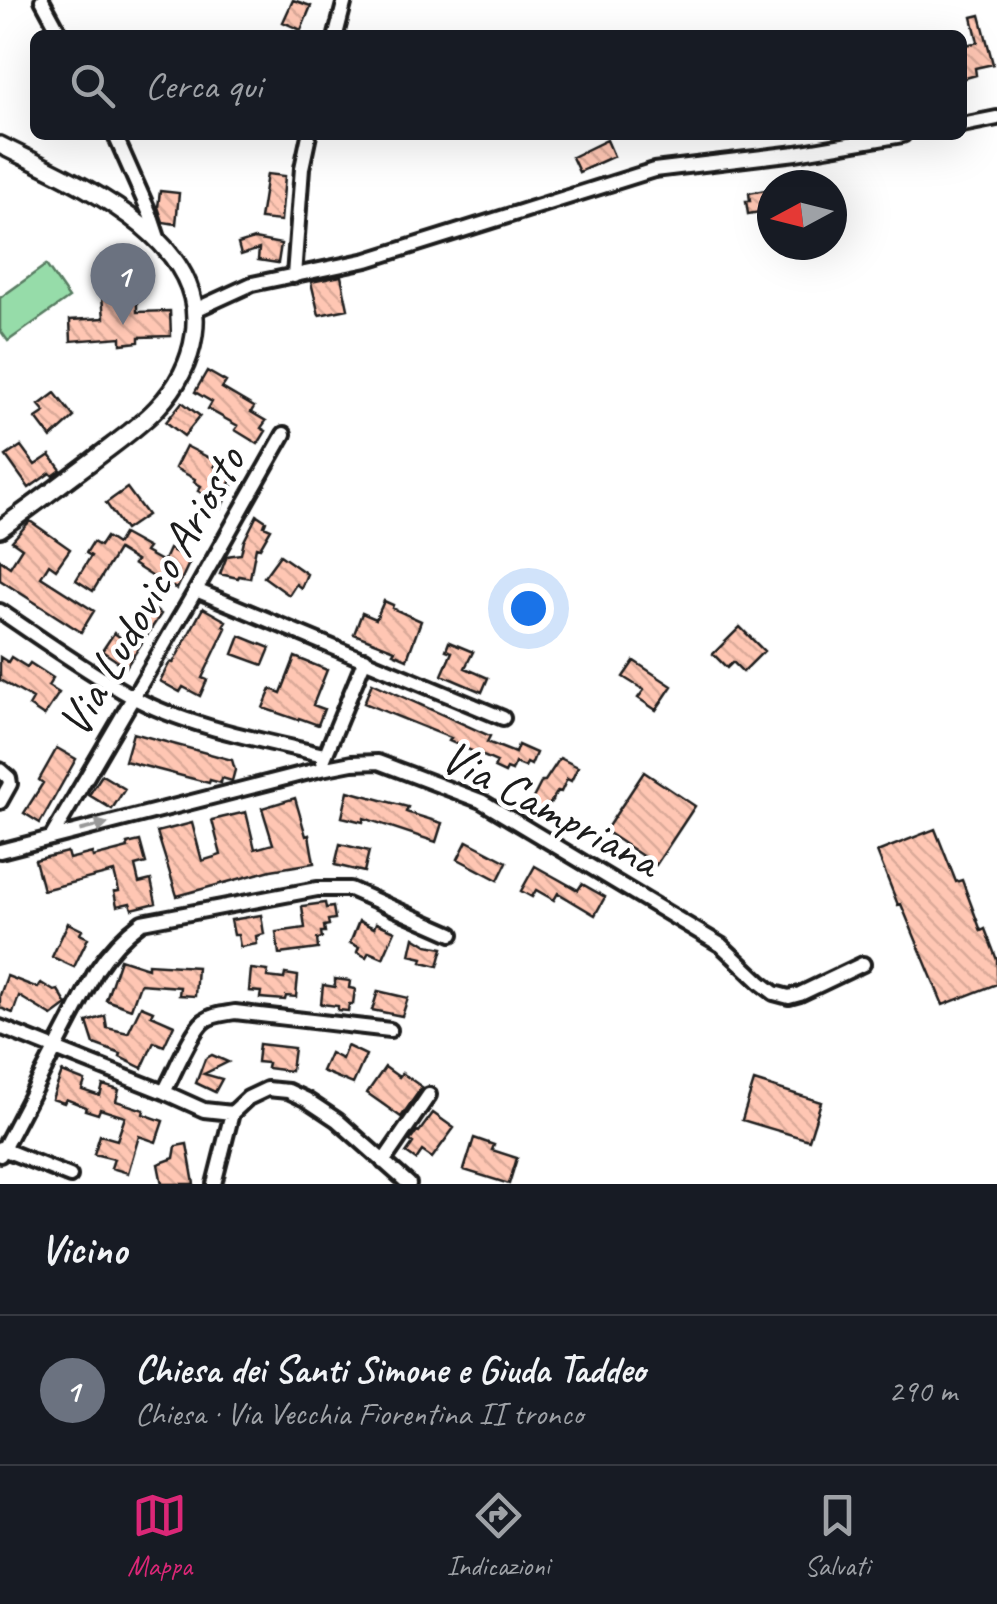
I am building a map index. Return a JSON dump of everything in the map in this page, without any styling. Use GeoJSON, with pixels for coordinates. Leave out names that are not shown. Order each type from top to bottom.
{"type":"FeatureCollection","features":[{"type":"Feature","properties":{"kind":"street"},"geometry":{"type":"LineString","coordinates":[[42,0],[58,30]]}},
{"type":"Feature","properties":{"kind":"street"},"geometry":{"type":"LineString","coordinates":[[337,30],[345,0]]}},
{"type":"Feature","properties":{"kind":"street"},"geometry":{"type":"LineString","coordinates":[[967,124],[997,118]]}},
{"type":"Feature","properties":{"kind":"street"},"geometry":{"type":"LineString","coordinates":[[117,140],[159,240]]}},
{"type":"Feature","properties":{"kind":"street"},"geometry":{"type":"LineString","coordinates":[[294,276],[302,168],[309,140]]}},
{"type":"Feature","properties":{"kind":"street"},"geometry":{"type":"LineString","coordinates":[[195,310],[252,284],[367,260],[654,170],[873,140]]}},
{"type":"Feature","properties":{"kind":"street"},"geometry":{"type":"LineString","coordinates":[[0,145],[136,219],[159,240],[176,260],[187,283],[196,326],[188,364],[156,409],[0,530]]}},
{"type":"Feature","properties":{"kind":"street","name":"Via Ludovico Ariosto"},"geometry":{"type":"LineString","coordinates":[[52,838],[284,434]]}},
{"type":"Feature","properties":{"kind":"street"},"geometry":{"type":"LineString","coordinates":[[196,590],[503,718]]}},
{"type":"Feature","properties":{"kind":"street"},"geometry":{"type":"LineString","coordinates":[[0,611],[132,698],[322,762],[365,659]]}},
{"type":"Feature","properties":{"kind":"street","name":"Via Campriana"},"geometry":{"type":"LineString","coordinates":[[0,852],[322,762],[378,762],[481,801],[720,944],[761,983],[781,996],[800,994],[863,964]]}},
{"type":"Feature","properties":{"kind":"street"},"geometry":{"type":"LineString","coordinates":[[0,770],[10,784],[0,802]]}},
{"type":"Feature","properties":{"kind":"street"},"geometry":{"type":"LineString","coordinates":[[70,1176],[1,1151],[107,954],[142,922],[317,889],[341,888],[452,934]]}},
{"type":"Feature","properties":{"kind":"street"},"geometry":{"type":"LineString","coordinates":[[164,1092],[196,1030],[204,1020],[219,1014],[235,1012],[390,1030]]}},
{"type":"Feature","properties":{"kind":"street"},"geometry":{"type":"LineString","coordinates":[[0,1028],[204,1110],[232,1113]]}},
{"type":"Feature","properties":{"kind":"street"},"geometry":{"type":"LineString","coordinates":[[214,1184],[232,1113],[267,1088],[288,1091],[337,1120],[409,1184]]}},
{"type":"Feature","properties":{"kind":"street"},"geometry":{"type":"LineString","coordinates":[[382,1162],[429,1095]]}},
{"type":"Feature","properties":{"kind":"green space"},"geometry":{"type":"Polygon","coordinates":[[[46,265],[69,298],[8,341],[0,330],[0,298],[46,265]]]}},
{"type":"Feature","properties":{"kind":"building"},"geometry":{"type":"Polygon","coordinates":[[[293,0],[311,6],[301,30],[283,22],[293,0]]]}},
{"type":"Feature","properties":{"kind":"building"},"geometry":{"type":"Polygon","coordinates":[[[980,15],[993,64],[975,68],[976,75],[967,78],[967,45],[978,42],[972,17],[980,15]]]}},
{"type":"Feature","properties":{"kind":"building"},"geometry":{"type":"Polygon","coordinates":[[[607,140],[614,156],[579,172],[572,157],[607,140]]]}},
{"type":"Feature","properties":{"kind":"building"},"geometry":{"type":"Polygon","coordinates":[[[267,174],[285,176],[281,221],[260,219],[267,174]]]}},
{"type":"Feature","properties":{"kind":"building"},"geometry":{"type":"Polygon","coordinates":[[[160,191],[179,193],[176,224],[163,222],[158,207],[160,191]]]}},
{"type":"Feature","properties":{"kind":"building"},"geometry":{"type":"Polygon","coordinates":[[[757,192],[757,212],[748,214],[749,193],[757,192]]]}},
{"type":"Feature","properties":{"kind":"building"},"geometry":{"type":"Polygon","coordinates":[[[254,239],[281,244],[278,263],[258,260],[259,249],[241,255],[238,244],[254,239]]]}},
{"type":"Feature","properties":{"kind":"building"},"geometry":{"type":"Polygon","coordinates":[[[341,276],[348,309],[319,315],[311,282],[341,276]]]}},
{"type":"Feature","properties":{"kind":"building"},"geometry":{"type":"Polygon","coordinates":[[[132,295],[133,301],[137,301],[137,312],[170,311],[171,336],[139,337],[139,342],[121,344],[121,337],[71,341],[70,320],[104,318],[102,296],[132,295]]]}},
{"type":"Feature","properties":{"kind":"building"},"geometry":{"type":"Polygon","coordinates":[[[207,371],[226,382],[222,388],[254,407],[251,412],[266,421],[261,428],[266,431],[258,444],[235,430],[238,426],[208,409],[212,402],[195,392],[207,371]]]}},
{"type":"Feature","properties":{"kind":"building"},"geometry":{"type":"Polygon","coordinates":[[[55,393],[74,417],[51,438],[36,418],[45,412],[39,405],[55,393]]]}},
{"type":"Feature","properties":{"kind":"building"},"geometry":{"type":"Polygon","coordinates":[[[182,402],[200,416],[184,436],[166,422],[182,402]]]}},
{"type":"Feature","properties":{"kind":"building"},"geometry":{"type":"Polygon","coordinates":[[[21,446],[35,465],[50,455],[61,470],[29,488],[6,456],[21,446]]]}},
{"type":"Feature","properties":{"kind":"building"},"geometry":{"type":"Polygon","coordinates":[[[186,446],[217,462],[214,466],[231,480],[221,508],[198,491],[201,486],[195,479],[175,468],[186,446]]]}},
{"type":"Feature","properties":{"kind":"building"},"geometry":{"type":"Polygon","coordinates":[[[127,488],[147,515],[125,530],[106,503],[127,488]]]}},
{"type":"Feature","properties":{"kind":"building"},"geometry":{"type":"Polygon","coordinates":[[[257,515],[271,529],[260,548],[256,547],[250,578],[220,574],[227,556],[241,554],[257,515]]]}},
{"type":"Feature","properties":{"kind":"building"},"geometry":{"type":"Polygon","coordinates":[[[30,521],[70,549],[56,569],[49,564],[41,577],[94,611],[81,632],[0,580],[0,560],[10,567],[22,548],[12,541],[30,521]]]}},
{"type":"Feature","properties":{"kind":"building"},"geometry":{"type":"Polygon","coordinates":[[[123,534],[163,562],[169,549],[191,559],[177,589],[133,564],[136,561],[118,550],[93,591],[76,580],[91,556],[86,553],[93,542],[100,546],[106,537],[117,544],[123,534]]]}},
{"type":"Feature","properties":{"kind":"building"},"geometry":{"type":"Polygon","coordinates":[[[280,555],[307,574],[301,588],[296,584],[289,595],[264,577],[280,555]]]}},
{"type":"Feature","properties":{"kind":"building"},"geometry":{"type":"Polygon","coordinates":[[[384,601],[421,621],[407,659],[393,653],[395,650],[354,634],[362,613],[376,619],[384,601]]]}},
{"type":"Feature","properties":{"kind":"building"},"geometry":{"type":"Polygon","coordinates":[[[146,604],[161,614],[126,667],[102,651],[114,633],[124,640],[146,604]]]}},
{"type":"Feature","properties":{"kind":"building"},"geometry":{"type":"Polygon","coordinates":[[[203,608],[226,621],[226,628],[202,678],[207,680],[200,696],[183,687],[180,692],[160,681],[203,608]]]}},
{"type":"Feature","properties":{"kind":"building"},"geometry":{"type":"Polygon","coordinates":[[[740,627],[764,651],[743,672],[733,662],[727,668],[713,654],[740,627]]]}},
{"type":"Feature","properties":{"kind":"building"},"geometry":{"type":"Polygon","coordinates":[[[240,636],[270,648],[263,665],[233,654],[240,636]]]}},
{"type":"Feature","properties":{"kind":"building"},"geometry":{"type":"Polygon","coordinates":[[[449,642],[473,652],[465,668],[488,678],[482,692],[442,675],[452,652],[446,650],[449,642]]]}},
{"type":"Feature","properties":{"kind":"building"},"geometry":{"type":"Polygon","coordinates":[[[0,657],[8,662],[11,657],[27,667],[30,663],[53,678],[48,686],[59,693],[44,716],[29,706],[33,699],[0,680],[0,657]]]}},
{"type":"Feature","properties":{"kind":"building"},"geometry":{"type":"Polygon","coordinates":[[[295,657],[327,670],[313,705],[324,709],[318,725],[263,708],[271,689],[281,693],[295,657]]]}},
{"type":"Feature","properties":{"kind":"building"},"geometry":{"type":"Polygon","coordinates":[[[634,661],[672,686],[656,710],[638,698],[644,690],[623,677],[634,661]]]}},
{"type":"Feature","properties":{"kind":"building"},"geometry":{"type":"Polygon","coordinates":[[[372,683],[490,736],[487,742],[515,753],[518,745],[536,753],[531,765],[515,763],[512,771],[507,769],[505,773],[494,768],[497,762],[449,741],[451,738],[364,703],[372,683]]]}},
{"type":"Feature","properties":{"kind":"building"},"geometry":{"type":"Polygon","coordinates":[[[133,733],[232,760],[232,781],[222,778],[221,783],[209,783],[125,761],[133,733]]]}},
{"type":"Feature","properties":{"kind":"building"},"geometry":{"type":"Polygon","coordinates":[[[57,748],[76,759],[40,823],[24,813],[43,783],[39,780],[57,748]]]}},
{"type":"Feature","properties":{"kind":"building"},"geometry":{"type":"Polygon","coordinates":[[[560,758],[578,767],[543,814],[529,806],[560,758]]]}},
{"type":"Feature","properties":{"kind":"building"},"geometry":{"type":"Polygon","coordinates":[[[644,772],[695,806],[656,865],[605,831],[644,772]]]}},
{"type":"Feature","properties":{"kind":"building"},"geometry":{"type":"Polygon","coordinates":[[[102,775],[125,789],[112,809],[89,795],[102,775]]]}},
{"type":"Feature","properties":{"kind":"building"},"geometry":{"type":"Polygon","coordinates":[[[348,791],[408,807],[406,812],[442,823],[436,842],[364,818],[363,822],[342,817],[348,791]]]}},
{"type":"Feature","properties":{"kind":"building"},"geometry":{"type":"Polygon","coordinates":[[[295,798],[306,836],[309,835],[314,863],[271,870],[177,896],[157,832],[192,823],[202,861],[221,855],[212,820],[246,812],[255,849],[273,844],[262,808],[295,798]]]}},
{"type":"Feature","properties":{"kind":"building"},"geometry":{"type":"Polygon","coordinates":[[[935,829],[956,882],[962,880],[981,931],[985,929],[997,960],[997,984],[943,1005],[877,852],[935,829]]]}},
{"type":"Feature","properties":{"kind":"building"},"geometry":{"type":"Polygon","coordinates":[[[140,841],[146,863],[135,866],[139,883],[151,880],[156,903],[132,909],[130,903],[117,906],[114,892],[119,891],[114,872],[43,890],[35,860],[67,852],[69,859],[92,853],[93,857],[140,841]]]}},
{"type":"Feature","properties":{"kind":"building"},"geometry":{"type":"Polygon","coordinates":[[[467,841],[507,862],[498,880],[458,859],[467,841]]]}},
{"type":"Feature","properties":{"kind":"building"},"geometry":{"type":"Polygon","coordinates":[[[340,844],[369,851],[364,872],[335,865],[340,844]]]}},
{"type":"Feature","properties":{"kind":"building"},"geometry":{"type":"Polygon","coordinates":[[[535,866],[578,890],[582,884],[605,897],[595,915],[558,893],[554,900],[536,890],[532,897],[521,891],[535,866]]]}},
{"type":"Feature","properties":{"kind":"building"},"geometry":{"type":"Polygon","coordinates":[[[325,903],[326,908],[333,907],[335,919],[324,926],[322,938],[317,939],[318,949],[279,954],[276,932],[305,928],[302,906],[325,903]]]}},
{"type":"Feature","properties":{"kind":"building"},"geometry":{"type":"Polygon","coordinates":[[[261,915],[264,934],[256,936],[257,944],[240,947],[231,920],[261,915]]]}},
{"type":"Feature","properties":{"kind":"building"},"geometry":{"type":"Polygon","coordinates":[[[359,921],[395,931],[383,958],[369,952],[366,957],[350,943],[359,921]]]}},
{"type":"Feature","properties":{"kind":"building"},"geometry":{"type":"Polygon","coordinates":[[[68,923],[88,938],[74,967],[52,957],[68,923]]]}},
{"type":"Feature","properties":{"kind":"building"},"geometry":{"type":"Polygon","coordinates":[[[414,937],[443,948],[438,966],[410,955],[414,937]]]}},
{"type":"Feature","properties":{"kind":"building"},"geometry":{"type":"Polygon","coordinates":[[[120,959],[148,968],[148,964],[197,967],[195,996],[179,995],[180,987],[140,984],[131,1009],[106,1000],[120,959]]]}},
{"type":"Feature","properties":{"kind":"building"},"geometry":{"type":"Polygon","coordinates":[[[251,969],[268,971],[267,977],[298,976],[296,997],[260,998],[261,992],[249,991],[251,969]]]}},
{"type":"Feature","properties":{"kind":"building"},"geometry":{"type":"Polygon","coordinates":[[[7,976],[38,988],[41,983],[58,990],[67,1005],[52,1016],[19,996],[13,1013],[0,1008],[7,976]]]}},
{"type":"Feature","properties":{"kind":"building"},"geometry":{"type":"Polygon","coordinates":[[[335,979],[350,981],[349,988],[355,989],[348,1011],[321,1004],[323,985],[335,987],[335,979]]]}},
{"type":"Feature","properties":{"kind":"building"},"geometry":{"type":"Polygon","coordinates":[[[378,991],[408,998],[402,1016],[372,1010],[378,991]]]}},
{"type":"Feature","properties":{"kind":"building"},"geometry":{"type":"Polygon","coordinates":[[[141,1006],[174,1025],[164,1046],[154,1042],[142,1068],[120,1057],[121,1054],[94,1044],[87,1022],[105,1016],[107,1028],[128,1033],[141,1006]]]}},
{"type":"Feature","properties":{"kind":"building"},"geometry":{"type":"Polygon","coordinates":[[[259,1044],[294,1048],[291,1071],[267,1068],[268,1063],[257,1062],[259,1044]]]}},
{"type":"Feature","properties":{"kind":"building"},"geometry":{"type":"Polygon","coordinates":[[[347,1046],[366,1055],[353,1084],[322,1071],[330,1053],[342,1059],[347,1046]]]}},
{"type":"Feature","properties":{"kind":"building"},"geometry":{"type":"Polygon","coordinates":[[[212,1055],[228,1062],[204,1074],[222,1079],[215,1092],[196,1083],[205,1059],[212,1055]]]}},
{"type":"Feature","properties":{"kind":"building"},"geometry":{"type":"Polygon","coordinates":[[[385,1067],[422,1087],[401,1117],[367,1093],[385,1067]]]}},
{"type":"Feature","properties":{"kind":"building"},"geometry":{"type":"Polygon","coordinates":[[[62,1072],[85,1081],[82,1090],[100,1096],[103,1085],[119,1090],[116,1101],[163,1121],[156,1142],[139,1136],[128,1173],[111,1168],[114,1159],[94,1154],[100,1135],[117,1140],[125,1117],[100,1109],[98,1114],[66,1099],[64,1103],[52,1099],[62,1072]]]}},
{"type":"Feature","properties":{"kind":"building"},"geometry":{"type":"Polygon","coordinates":[[[754,1081],[821,1102],[809,1140],[742,1120],[754,1081]]]}},
{"type":"Feature","properties":{"kind":"building"},"geometry":{"type":"Polygon","coordinates":[[[433,1113],[454,1128],[432,1158],[422,1151],[416,1160],[406,1153],[413,1143],[410,1141],[433,1113]]]}},
{"type":"Feature","properties":{"kind":"building"},"geometry":{"type":"Polygon","coordinates":[[[474,1138],[494,1145],[492,1150],[517,1158],[509,1184],[464,1170],[474,1138]]]}},
{"type":"Feature","properties":{"kind":"building"},"geometry":{"type":"Polygon","coordinates":[[[187,1144],[194,1184],[162,1184],[158,1164],[174,1158],[176,1146],[187,1144]]]}},
{"type":"Feature","properties":{"kind":"place","name":"Chiesa dei Santi Simone e Giuda Taddeo"},"geometry":{"type":"Point","coordinates":[123,325]}}]}
